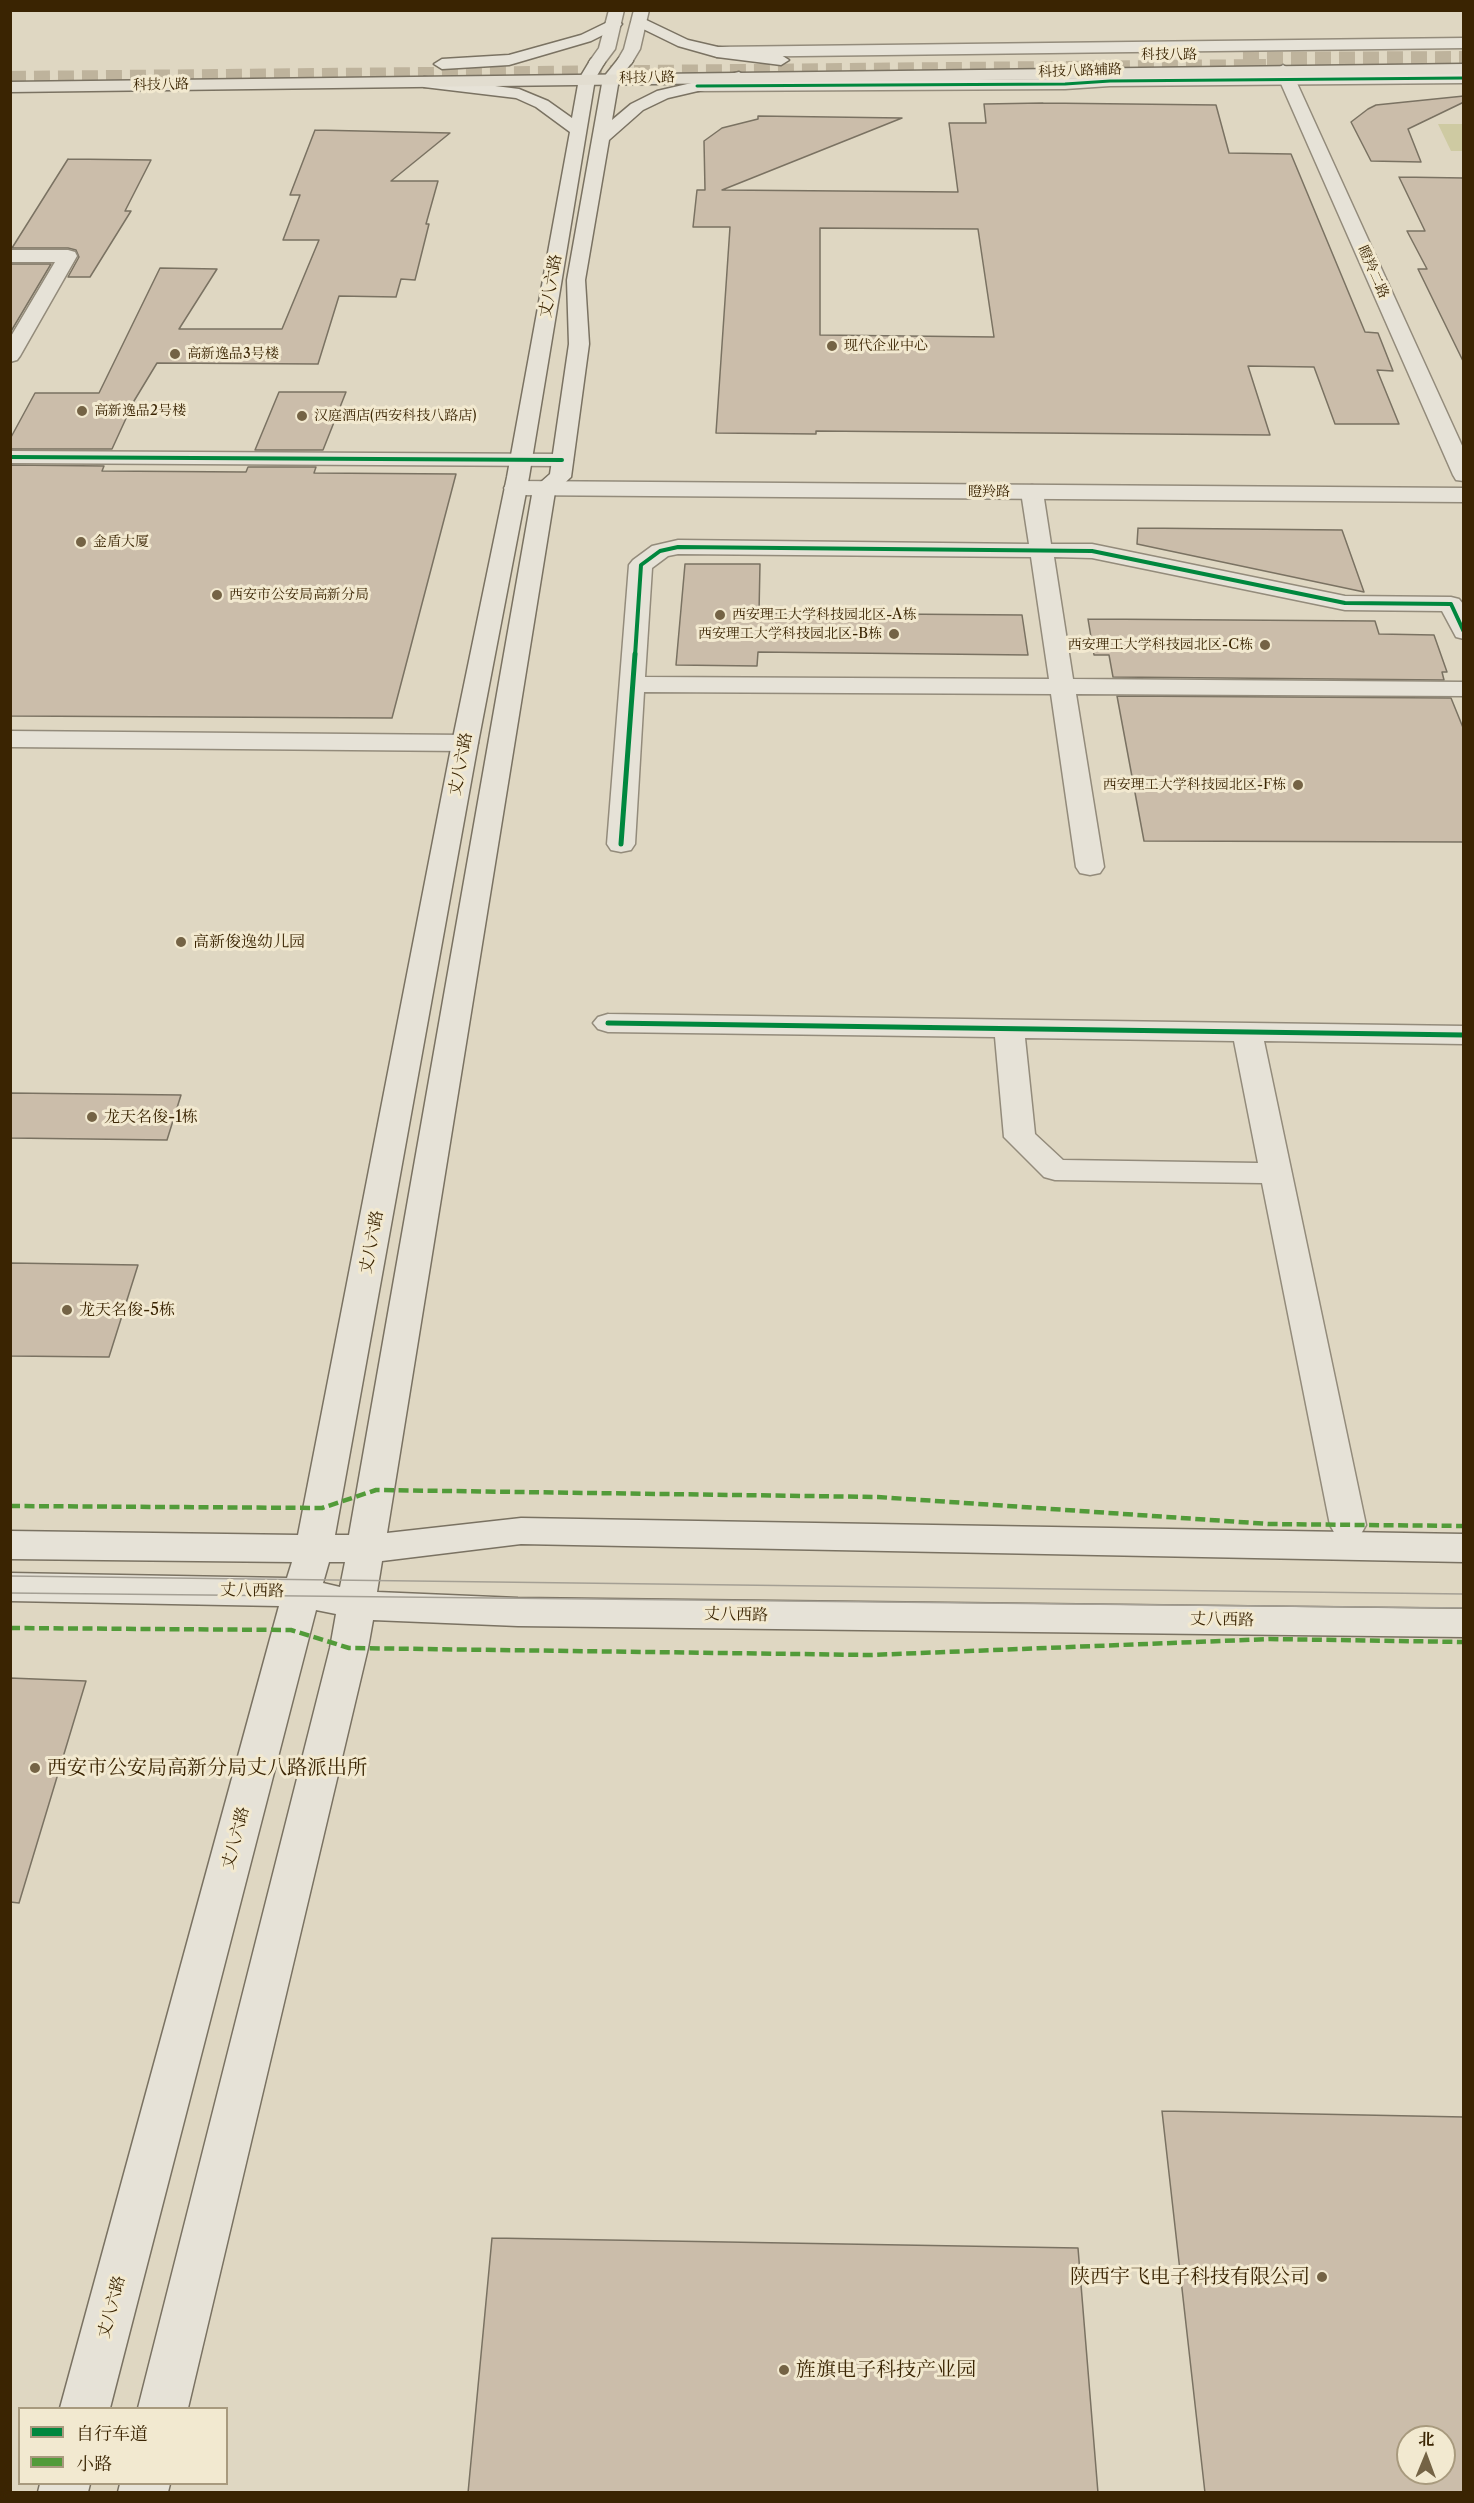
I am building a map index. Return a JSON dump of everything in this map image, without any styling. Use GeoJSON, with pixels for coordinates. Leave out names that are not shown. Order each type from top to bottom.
{"type":"FeatureCollection","features":[{"type":"Feature","properties":{"kind":"main road","name":"科技八路"},"geometry":{"type":"LineString","coordinates":[[691,61],[1464,52]]}},
{"type":"Feature","properties":{"kind":"main road"},"geometry":{"type":"LineString","coordinates":[[858,58],[861,75]]}},
{"type":"Feature","properties":{"kind":"main road"},"geometry":{"type":"LineString","coordinates":[[436,64],[556,63]]}},
{"type":"Feature","properties":{"kind":"main road"},"geometry":{"type":"LineString","coordinates":[[336,82],[342,65]]}},
{"type":"Feature","properties":{"kind":"main road","name":"科技八路"},"geometry":{"type":"LineString","coordinates":[[10,87],[416,81],[607,67],[739,77],[1285,75],[1464,69]]}},
{"type":"Feature","properties":{"kind":"street"},"geometry":{"type":"LineString","coordinates":[[607,67],[632,49],[641,16],[683,43],[717,52],[780,60]]}},
{"type":"Feature","properties":{"kind":"street"},"geometry":{"type":"LineString","coordinates":[[607,67],[607,49],[615,17]]}},
{"type":"Feature","properties":{"kind":"street"},"geometry":{"type":"LineString","coordinates":[[436,64],[509,60],[533,54],[586,38],[615,17]]}},
{"type":"Feature","properties":{"kind":"street","name":"科技八路辅路"},"geometry":{"type":"LineString","coordinates":[[717,52],[1464,44]]}},
{"type":"Feature","properties":{"kind":"street","name":"丈八六路"},"geometry":{"type":"LineString","coordinates":[[86,2407],[301,1592],[315,1549],[465,743],[518,475],[590,134],[607,67]]}},
{"type":"Feature","properties":{"kind":"street","name":"科技八路辅路"},"geometry":{"type":"LineString","coordinates":[[697,86],[1031,85],[1285,75],[1464,78]]}},
{"type":"Feature","properties":{"kind":"street","name":"瞪羚二路"},"geometry":{"type":"LineString","coordinates":[[1285,75],[1464,475]]}},
{"type":"Feature","properties":{"kind":"street"},"geometry":{"type":"LineString","coordinates":[[416,81],[494,89],[519,94],[542,104],[590,134],[663,94],[739,77]]}},
{"type":"Feature","properties":{"kind":"street","name":"丈八六路"},"geometry":{"type":"LineString","coordinates":[[163,2407],[349,1648],[579,344],[576,280],[590,134]]}},
{"type":"Feature","properties":{"kind":"street"},"geometry":{"type":"LineString","coordinates":[[10,256],[68,256],[10,356]]}},
{"type":"Feature","properties":{"kind":"street"},"geometry":{"type":"LineString","coordinates":[[10,457],[555,475]]}},
{"type":"Feature","properties":{"kind":"street","name":"瞪羚路"},"geometry":{"type":"LineString","coordinates":[[518,475],[1464,483]]}},
{"type":"Feature","properties":{"kind":"street","name":"瞪羚路"},"geometry":{"type":"LineString","coordinates":[[555,475],[1032,492],[1464,495]]}},
{"type":"Feature","properties":{"kind":"street"},"geometry":{"type":"LineString","coordinates":[[1032,492],[1090,867]]}},
{"type":"Feature","properties":{"kind":"street"},"geometry":{"type":"LineString","coordinates":[[621,844],[641,565],[660,551],[678,547],[1092,551],[1345,603],[1451,604],[1464,632]]}},
{"type":"Feature","properties":{"kind":"street"},"geometry":{"type":"LineString","coordinates":[[632,684],[1464,688]]}},
{"type":"Feature","properties":{"kind":"street"},"geometry":{"type":"LineString","coordinates":[[10,739],[465,743]]}},
{"type":"Feature","properties":{"kind":"street"},"geometry":{"type":"LineString","coordinates":[[608,1023],[1464,1035]]}},
{"type":"Feature","properties":{"kind":"street"},"geometry":{"type":"LineString","coordinates":[[1009,1027],[1020,1137],[1055,1170],[1276,1173]]}},
{"type":"Feature","properties":{"kind":"street"},"geometry":{"type":"LineString","coordinates":[[1247,1032],[1348,1525]]}},
{"type":"Feature","properties":{"kind":"street"},"geometry":{"type":"LineString","coordinates":[[10,1545],[366,1549],[521,1531],[1464,1548]]}},
{"type":"Feature","properties":{"kind":"street","name":"丈八西路"},"geometry":{"type":"LineString","coordinates":[[10,1587],[301,1592],[355,1605],[518,1612],[1464,1623]]}},
{"type":"Feature","properties":{"kind":"shaded area"},"geometry":{"type":"Polygon","coordinates":[[[1438,124],[1463,124],[1463,151],[1451,151],[1438,124]]]}},
{"type":"Feature","properties":{"kind":"building"},"geometry":{"type":"Polygon","coordinates":[[[1464,96],[1464,102],[1408,129],[1421,162],[1371,161],[1351,122],[1376,105],[1464,96]]]}},
{"type":"Feature","properties":{"kind":"building"},"geometry":{"type":"Polygon","coordinates":[[[984,104],[1216,105],[1229,153],[1291,154],[1365,332],[1378,333],[1393,371],[1377,370],[1399,424],[1335,424],[1314,367],[1248,366],[1270,435],[816,431],[816,434],[716,433],[730,227],[693,227],[697,190],[705,190],[704,141],[722,128],[758,119],[758,116],[902,118],[722,190],[958,192],[949,123],[986,123],[984,104]],[[820,228],[820,335],[994,337],[978,229],[820,228]]]}},
{"type":"Feature","properties":{"kind":"building"},"geometry":{"type":"Polygon","coordinates":[[[315,130],[450,133],[391,181],[438,181],[426,224],[429,224],[415,280],[401,279],[396,297],[339,296],[318,364],[157,363],[134,401],[112,449],[10,449],[10,439],[35,393],[99,393],[160,268],[217,269],[179,329],[282,329],[319,240],[283,240],[300,195],[290,195],[315,130]]]}},
{"type":"Feature","properties":{"kind":"building"},"geometry":{"type":"Polygon","coordinates":[[[68,159],[151,160],[125,211],[131,211],[90,277],[68,277],[79,257],[76,250],[12,248],[68,159]]]}},
{"type":"Feature","properties":{"kind":"building"},"geometry":{"type":"Polygon","coordinates":[[[1399,177],[1464,178],[1464,363],[1418,269],[1427,269],[1407,231],[1425,231],[1399,177]]]}},
{"type":"Feature","properties":{"kind":"building"},"geometry":{"type":"Polygon","coordinates":[[[10,264],[51,264],[10,333],[10,264]]]}},
{"type":"Feature","properties":{"kind":"building"},"geometry":{"type":"Polygon","coordinates":[[[279,392],[346,392],[323,450],[255,450],[279,392]]]}},
{"type":"Feature","properties":{"kind":"building","name":"西安市公安局高新分局"},"geometry":{"type":"Polygon","coordinates":[[[10,465],[104,466],[102,471],[246,472],[248,467],[316,467],[314,473],[456,474],[392,718],[10,716],[10,465]]]}},
{"type":"Feature","properties":{"kind":"building"},"geometry":{"type":"Polygon","coordinates":[[[1138,528],[1342,530],[1364,592],[1137,544],[1138,528]]]}},
{"type":"Feature","properties":{"kind":"building"},"geometry":{"type":"Polygon","coordinates":[[[685,564],[760,564],[759,613],[1022,615],[1028,655],[758,652],[757,666],[676,665],[685,564]]]}},
{"type":"Feature","properties":{"kind":"building","name":"西安理工大学科技园北区-C栋"},"geometry":{"type":"Polygon","coordinates":[[[1088,619],[1375,621],[1379,634],[1434,635],[1447,672],[1442,672],[1444,680],[1113,677],[1109,655],[1094,655],[1088,619]]]}},
{"type":"Feature","properties":{"kind":"building","name":"西安理工大学科技园北区-F栋"},"geometry":{"type":"Polygon","coordinates":[[[1117,696],[1451,698],[1464,730],[1464,842],[1144,841],[1117,696]]]}},
{"type":"Feature","properties":{"kind":"building","name":"龙天名俊-1栋"},"geometry":{"type":"Polygon","coordinates":[[[10,1093],[181,1095],[167,1140],[10,1138],[10,1093]]]}},
{"type":"Feature","properties":{"kind":"building","name":"龙天名俊-5栋"},"geometry":{"type":"Polygon","coordinates":[[[10,1263],[138,1265],[109,1357],[10,1356],[10,1263]]]}},
{"type":"Feature","properties":{"kind":"building","name":"西安市公安局高新分局丈八路派出所"},"geometry":{"type":"Polygon","coordinates":[[[10,1678],[86,1681],[19,1903],[10,1902],[10,1678]]]}},
{"type":"Feature","properties":{"kind":"building","name":"陕西宇飞电子科技有限公司"},"geometry":{"type":"Polygon","coordinates":[[[1162,2111],[1464,2117],[1464,2493],[1205,2493],[1162,2111]]]}},
{"type":"Feature","properties":{"kind":"building","name":"旌旗电子科技产业园"},"geometry":{"type":"Polygon","coordinates":[[[492,2238],[1078,2248],[1098,2493],[468,2493],[492,2238]]]}},
{"type":"Feature","properties":{"kind":"tunnel"},"geometry":{"type":"LineString","coordinates":[[1243,60],[1464,59]]}},
{"type":"Feature","properties":{"kind":"tunnel"},"geometry":{"type":"LineString","coordinates":[[10,79],[1266,67]]}},
{"type":"Feature","properties":{"kind":"tram line"},"geometry":{"type":"LineString","coordinates":[[10,1576],[1464,1594]]}},
{"type":"Feature","properties":{"kind":"tram line"},"geometry":{"type":"LineString","coordinates":[[10,1593],[1464,1608]]}},
{"type":"Feature","properties":{"kind":"marked path"},"geometry":{"type":"LineString","coordinates":[[10,1506],[322,1508],[376,1490],[878,1497],[1269,1524],[1464,1526]]}},
{"type":"Feature","properties":{"kind":"marked path"},"geometry":{"type":"LineString","coordinates":[[10,1628],[291,1630],[349,1648],[871,1655],[1270,1639],[1464,1642]]}},
{"type":"Feature","properties":{"kind":"cycle path"},"geometry":{"type":"LineString","coordinates":[[697,86],[1065,84],[1110,81],[1464,78]]}},
{"type":"Feature","properties":{"kind":"cycle path"},"geometry":{"type":"LineString","coordinates":[[10,457],[562,460]]}},
{"type":"Feature","properties":{"kind":"cycle path"},"geometry":{"type":"LineString","coordinates":[[621,844],[641,565],[660,551],[678,547],[1092,551],[1345,603],[1451,604],[1464,632]]}},
{"type":"Feature","properties":{"kind":"cycle path"},"geometry":{"type":"LineString","coordinates":[[608,1023],[1464,1035]]}},
{"type":"Feature","properties":{"kind":"place","name":"现代企业中心"},"geometry":{"type":"Point","coordinates":[832,346]}},
{"type":"Feature","properties":{"kind":"place","name":"高新逸品3号楼"},"geometry":{"type":"Point","coordinates":[175,354]}},
{"type":"Feature","properties":{"kind":"place","name":"高新逸品2号楼"},"geometry":{"type":"Point","coordinates":[82,411]}},
{"type":"Feature","properties":{"kind":"place","name":"汉庭酒店(西安科技八路店)"},"geometry":{"type":"Point","coordinates":[302,416]}},
{"type":"Feature","properties":{"kind":"place","name":"金盾大厦"},"geometry":{"type":"Point","coordinates":[81,542]}},
{"type":"Feature","properties":{"kind":"place","name":"西安市公安局高新分局"},"geometry":{"type":"Point","coordinates":[217,595]}},
{"type":"Feature","properties":{"kind":"place","name":"西安理工大学科技园北区-A栋"},"geometry":{"type":"Point","coordinates":[720,615]}},
{"type":"Feature","properties":{"kind":"place","name":"西安理工大学科技园北区-B栋"},"geometry":{"type":"Point","coordinates":[894,634]}},
{"type":"Feature","properties":{"kind":"place","name":"西安理工大学科技园北区-C栋"},"geometry":{"type":"Point","coordinates":[1265,645]}},
{"type":"Feature","properties":{"kind":"place","name":"西安理工大学科技园北区-F栋"},"geometry":{"type":"Point","coordinates":[1298,785]}},
{"type":"Feature","properties":{"kind":"place","name":"高新俊逸幼儿园"},"geometry":{"type":"Point","coordinates":[181,942]}},
{"type":"Feature","properties":{"kind":"place","name":"龙天名俊-1栋"},"geometry":{"type":"Point","coordinates":[92,1117]}},
{"type":"Feature","properties":{"kind":"place","name":"龙天名俊-5栋"},"geometry":{"type":"Point","coordinates":[67,1310]}},
{"type":"Feature","properties":{"kind":"place","name":"西安市公安局高新分局丈八路派出所"},"geometry":{"type":"Point","coordinates":[35,1768]}},
{"type":"Feature","properties":{"kind":"place","name":"陕西宇飞电子科技有限公司"},"geometry":{"type":"Point","coordinates":[1322,2277]}},
{"type":"Feature","properties":{"kind":"place","name":"旌旗电子科技产业园"},"geometry":{"type":"Point","coordinates":[784,2370]}}]}
